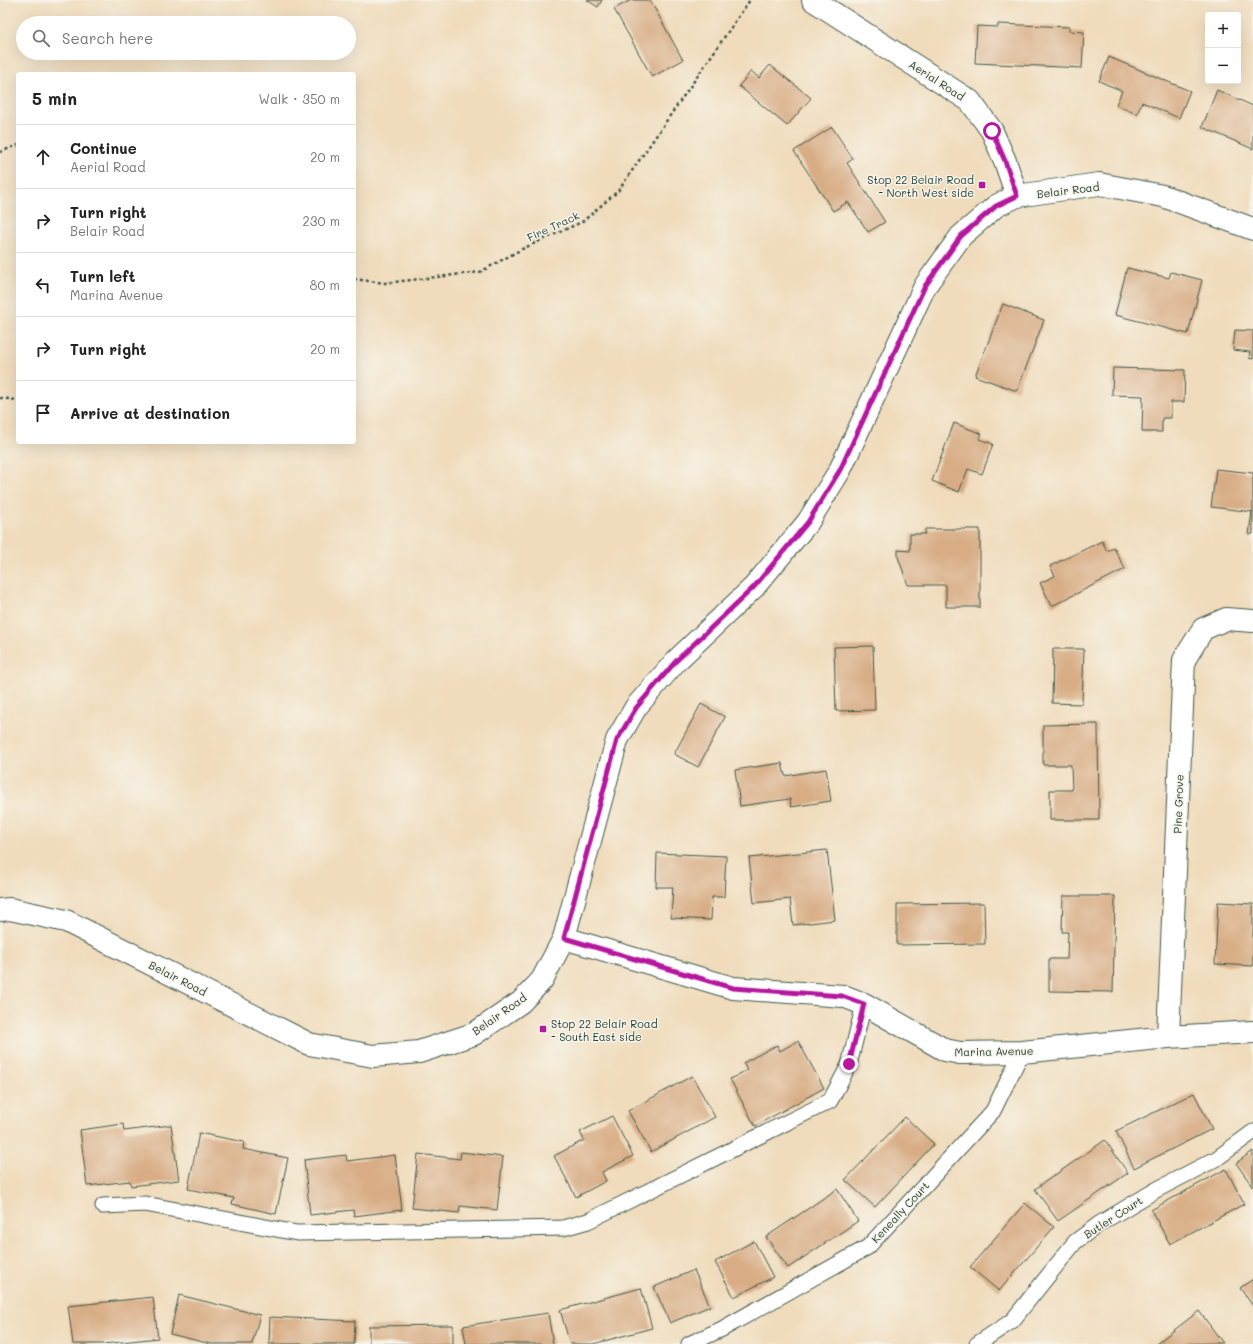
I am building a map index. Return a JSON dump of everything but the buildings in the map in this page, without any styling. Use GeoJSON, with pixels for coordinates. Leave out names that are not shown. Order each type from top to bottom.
{"type":"FeatureCollection","features":[{"type":"Feature","properties":{"kind":"main road","name":"Aerial Road"},"geometry":{"type":"LineString","coordinates":[[823,2],[970,101],[992,131],[1005,161],[1017,196]]}},
{"type":"Feature","properties":{"kind":"main road","name":"Belair Road"},"geometry":{"type":"LineString","coordinates":[[0,910],[10,909],[66,921],[309,1044],[373,1056],[419,1052],[474,1034],[521,1002],[542,980],[564,938],[617,740],[636,708],[676,661],[754,587],[808,522],[840,470],[925,286],[961,236],[996,206],[1017,196],[1099,184],[1163,196],[1253,229]]}},
{"type":"Feature","properties":{"kind":"main road","name":"Pine Grove"},"geometry":{"type":"LineString","coordinates":[[1168,1037],[1184,660],[1203,629],[1226,619],[1253,621]]}},
{"type":"Feature","properties":{"kind":"main road","name":"Marina Avenue"},"geometry":{"type":"LineString","coordinates":[[564,938],[733,988],[842,996],[864,1004],[945,1050],[960,1053],[1022,1052],[1168,1037],[1253,1032]]}},
{"type":"Feature","properties":{"kind":"lane"},"geometry":{"type":"LineString","coordinates":[[103,1206],[145,1204],[297,1233],[564,1228],[588,1222],[830,1101],[849,1064],[864,1004]]}},
{"type":"Feature","properties":{"kind":"lane","name":"Keneally Court"},"geometry":{"type":"LineString","coordinates":[[689,1344],[722,1329],[868,1247],[993,1111],[1022,1052]]}},
{"type":"Feature","properties":{"kind":"lane","name":"Butler Court"},"geometry":{"type":"LineString","coordinates":[[977,1344],[1012,1321],[1075,1242],[1099,1224],[1156,1190],[1216,1159],[1253,1132]]}},
{"type":"Feature","properties":{"kind":"path","name":"Fire Track"},"geometry":{"type":"LineString","coordinates":[[356,279],[385,283],[480,272],[522,249],[582,222],[618,191],[750,0]]}},
{"type":"Feature","properties":{"kind":"path"},"geometry":{"type":"LineString","coordinates":[[0,152],[16,146]]}},
{"type":"Feature","properties":{"kind":"path"},"geometry":{"type":"LineString","coordinates":[[0,398],[16,400]]}},
{"type":"Feature","properties":{"kind":"place","name":"Stop 22 Belair Road - North West side"},"geometry":{"type":"Point","coordinates":[982,185]}},
{"type":"Feature","properties":{"kind":"place","name":"Stop 22 Belair Road - South East side"},"geometry":{"type":"Point","coordinates":[543,1029]}},
{"type":"Feature","properties":{"kind":"route"},"geometry":{"type":"LineString","coordinates":[[849,1064],[864,1004],[842,996],[733,988],[564,938],[617,740],[636,708],[676,661],[754,587],[808,522],[840,470],[925,286],[961,236],[996,206],[1017,196],[1005,161],[992,131]]}}]}
